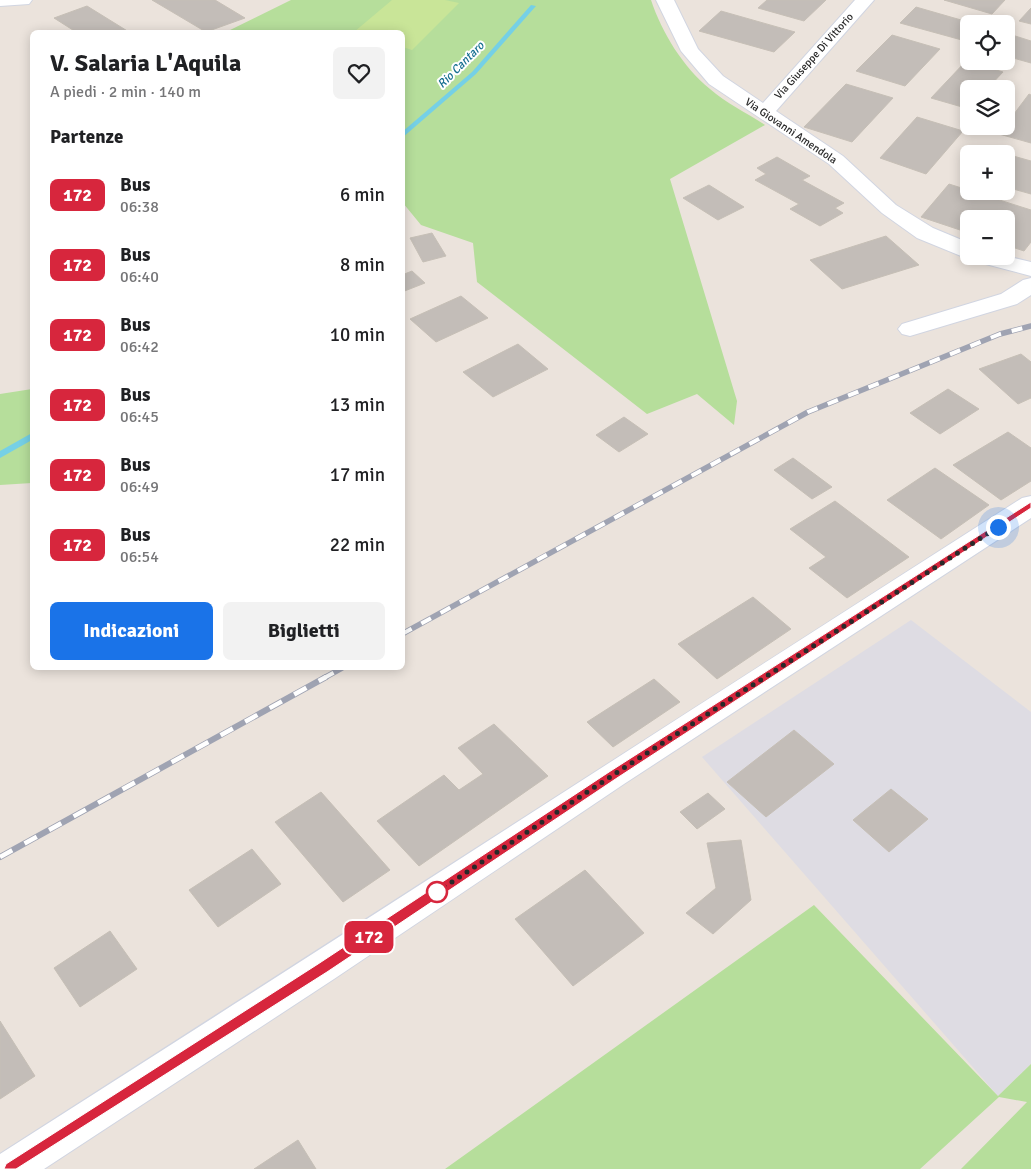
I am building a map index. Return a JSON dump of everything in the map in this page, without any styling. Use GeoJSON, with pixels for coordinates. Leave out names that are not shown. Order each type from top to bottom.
{"type":"FeatureCollection","features":[{"type":"Feature","properties":{"kind":"street"},"geometry":{"type":"LineString","coordinates":[[0,1],[23,0]]}},
{"type":"Feature","properties":{"kind":"street","name":"Via Giovanni Amendola"},"geometry":{"type":"LineString","coordinates":[[665,0],[690,51],[716,80],[836,160],[889,209],[925,233],[960,247]]}},
{"type":"Feature","properties":{"kind":"street","name":"Via Giuseppe Di Vittorio"},"geometry":{"type":"LineString","coordinates":[[764,112],[864,0]]}},
{"type":"Feature","properties":{"kind":"street"},"geometry":{"type":"LineString","coordinates":[[1015,265],[1031,269]]}},
{"type":"Feature","properties":{"kind":"street"},"geometry":{"type":"LineString","coordinates":[[910,329],[1009,299],[1031,285]]}},
{"type":"Feature","properties":{"kind":"street"},"geometry":{"type":"LineString","coordinates":[[11,1169],[314,974],[613,775],[1031,505]]}},
{"type":"Feature","properties":{"kind":"shaded area"},"geometry":{"type":"Polygon","coordinates":[[[911,620],[1031,712],[1031,1064],[998,1096],[702,757],[911,620]]]}},
{"type":"Feature","properties":{"kind":"green space"},"geometry":{"type":"Polygon","coordinates":[[[291,0],[651,0],[661,25],[674,49],[700,80],[716,94],[765,125],[670,179],[737,401],[734,425],[697,394],[647,414],[477,282],[473,243],[421,225],[405,205],[405,30],[230,30],[291,0]]]}},
{"type":"Feature","properties":{"kind":"green space"},"geometry":{"type":"Polygon","coordinates":[[[392,0],[445,0],[459,3],[412,50],[405,48],[405,30],[356,30],[392,0]]]}},
{"type":"Feature","properties":{"kind":"green space"},"geometry":{"type":"Polygon","coordinates":[[[30,389],[30,483],[0,485],[0,394],[30,389]]]}},
{"type":"Feature","properties":{"kind":"green space"},"geometry":{"type":"Polygon","coordinates":[[[814,905],[998,1096],[1031,1064],[1031,1169],[961,1169],[1027,1102],[999,1097],[920,1169],[445,1169],[814,905]]]}},
{"type":"Feature","properties":{"kind":"building"},"geometry":{"type":"Polygon","coordinates":[[[152,0],[215,0],[245,18],[212,30],[203,30],[152,0]]]}},
{"type":"Feature","properties":{"kind":"building"},"geometry":{"type":"Polygon","coordinates":[[[767,0],[826,0],[804,21],[758,8],[767,0]]]}},
{"type":"Feature","properties":{"kind":"building"},"geometry":{"type":"Polygon","coordinates":[[[944,0],[1005,0],[992,14],[944,0]]]}},
{"type":"Feature","properties":{"kind":"building"},"geometry":{"type":"Polygon","coordinates":[[[87,6],[126,30],[73,30],[54,18],[87,6]]]}},
{"type":"Feature","properties":{"kind":"building"},"geometry":{"type":"Polygon","coordinates":[[[916,7],[960,20],[960,40],[900,23],[916,7]]]}},
{"type":"Feature","properties":{"kind":"building"},"geometry":{"type":"Polygon","coordinates":[[[1031,8],[1031,24],[1019,21],[1031,8]]]}},
{"type":"Feature","properties":{"kind":"building"},"geometry":{"type":"Polygon","coordinates":[[[721,11],[795,32],[774,52],[699,31],[721,11]]]}},
{"type":"Feature","properties":{"kind":"building"},"geometry":{"type":"Polygon","coordinates":[[[892,35],[940,49],[905,86],[856,71],[892,35]]]}},
{"type":"Feature","properties":{"kind":"building"},"geometry":{"type":"Polygon","coordinates":[[[1015,36],[1031,41],[1031,63],[1015,59],[1015,36]]]}},
{"type":"Feature","properties":{"kind":"building"},"geometry":{"type":"Polygon","coordinates":[[[960,67],[960,70],[996,70],[1003,72],[995,80],[960,80],[960,106],[931,98],[960,67]]]}},
{"type":"Feature","properties":{"kind":"building"},"geometry":{"type":"Polygon","coordinates":[[[846,84],[893,98],[852,142],[804,127],[846,84]]]}},
{"type":"Feature","properties":{"kind":"building"},"geometry":{"type":"Polygon","coordinates":[[[1029,94],[1031,95],[1031,143],[1003,135],[1015,135],[1015,113],[1029,94]]]}},
{"type":"Feature","properties":{"kind":"building"},"geometry":{"type":"Polygon","coordinates":[[[917,117],[960,130],[960,134],[926,174],[880,158],[917,117]]]}},
{"type":"Feature","properties":{"kind":"building"},"geometry":{"type":"Polygon","coordinates":[[[777,157],[810,176],[802,180],[844,203],[835,208],[843,213],[820,226],[790,209],[799,204],[755,180],[766,174],[757,168],[777,157]]]}},
{"type":"Feature","properties":{"kind":"building"},"geometry":{"type":"Polygon","coordinates":[[[1015,157],[1031,161],[1031,194],[1015,190],[1015,157]]]}},
{"type":"Feature","properties":{"kind":"building"},"geometry":{"type":"Polygon","coordinates":[[[949,184],[960,187],[960,200],[999,200],[1031,210],[1031,242],[1024,251],[1015,248],[1015,210],[960,210],[960,230],[921,217],[949,184]]]}},
{"type":"Feature","properties":{"kind":"building"},"geometry":{"type":"Polygon","coordinates":[[[709,185],[744,207],[718,220],[683,198],[709,185]]]}},
{"type":"Feature","properties":{"kind":"building"},"geometry":{"type":"Polygon","coordinates":[[[432,233],[446,256],[423,262],[410,238],[432,233]]]}},
{"type":"Feature","properties":{"kind":"building"},"geometry":{"type":"Polygon","coordinates":[[[886,236],[919,265],[842,289],[810,260],[886,236]]]}},
{"type":"Feature","properties":{"kind":"building"},"geometry":{"type":"Polygon","coordinates":[[[412,271],[425,283],[405,291],[405,274],[412,271]]]}},
{"type":"Feature","properties":{"kind":"building"},"geometry":{"type":"Polygon","coordinates":[[[461,296],[488,318],[436,342],[410,319],[461,296]]]}},
{"type":"Feature","properties":{"kind":"building"},"geometry":{"type":"Polygon","coordinates":[[[518,344],[548,369],[493,397],[463,372],[518,344]]]}},
{"type":"Feature","properties":{"kind":"building"},"geometry":{"type":"Polygon","coordinates":[[[1021,354],[1031,362],[1031,398],[1018,404],[979,369],[1021,354]]]}},
{"type":"Feature","properties":{"kind":"building"},"geometry":{"type":"Polygon","coordinates":[[[948,389],[979,409],[940,434],[910,413],[948,389]]]}},
{"type":"Feature","properties":{"kind":"building"},"geometry":{"type":"Polygon","coordinates":[[[624,417],[648,434],[619,452],[596,435],[624,417]]]}},
{"type":"Feature","properties":{"kind":"building"},"geometry":{"type":"Polygon","coordinates":[[[1008,432],[1031,448],[1031,481],[1001,500],[953,465],[1008,432]]]}},
{"type":"Feature","properties":{"kind":"building"},"geometry":{"type":"Polygon","coordinates":[[[793,458],[832,487],[812,499],[774,470],[793,458]]]}},
{"type":"Feature","properties":{"kind":"building"},"geometry":{"type":"Polygon","coordinates":[[[935,468],[989,505],[941,539],[887,500],[935,468]]]}},
{"type":"Feature","properties":{"kind":"building"},"geometry":{"type":"Polygon","coordinates":[[[835,501],[909,557],[847,598],[809,568],[826,557],[790,529],[835,501]]]}},
{"type":"Feature","properties":{"kind":"building"},"geometry":{"type":"Polygon","coordinates":[[[753,597],[791,629],[717,679],[678,644],[753,597]]]}},
{"type":"Feature","properties":{"kind":"building"},"geometry":{"type":"Polygon","coordinates":[[[654,679],[680,702],[613,747],[587,722],[654,679]]]}},
{"type":"Feature","properties":{"kind":"building"},"geometry":{"type":"Polygon","coordinates":[[[494,724],[548,776],[419,866],[377,821],[444,775],[459,790],[483,774],[458,748],[494,724]]]}},
{"type":"Feature","properties":{"kind":"building"},"geometry":{"type":"Polygon","coordinates":[[[794,730],[834,764],[766,817],[727,782],[794,730]]]}},
{"type":"Feature","properties":{"kind":"building"},"geometry":{"type":"Polygon","coordinates":[[[891,789],[928,819],[889,852],[853,820],[891,789]]]}},
{"type":"Feature","properties":{"kind":"building"},"geometry":{"type":"Polygon","coordinates":[[[321,792],[390,870],[343,902],[275,822],[321,792]]]}},
{"type":"Feature","properties":{"kind":"building"},"geometry":{"type":"Polygon","coordinates":[[[708,793],[725,809],[697,829],[680,812],[708,793]]]}},
{"type":"Feature","properties":{"kind":"building"},"geometry":{"type":"Polygon","coordinates":[[[741,840],[751,900],[713,934],[686,913],[716,888],[707,843],[741,840]]]}},
{"type":"Feature","properties":{"kind":"building"},"geometry":{"type":"Polygon","coordinates":[[[252,849],[281,884],[218,927],[189,890],[252,849]]]}},
{"type":"Feature","properties":{"kind":"building"},"geometry":{"type":"Polygon","coordinates":[[[585,870],[644,933],[573,986],[515,919],[585,870]]]}},
{"type":"Feature","properties":{"kind":"building"},"geometry":{"type":"Polygon","coordinates":[[[110,931],[137,969],[80,1007],[54,968],[110,931]]]}},
{"type":"Feature","properties":{"kind":"building"},"geometry":{"type":"Polygon","coordinates":[[[0,1021],[35,1076],[0,1099],[0,1021]]]}},
{"type":"Feature","properties":{"kind":"building"},"geometry":{"type":"Polygon","coordinates":[[[298,1140],[316,1169],[254,1169],[298,1140]]]}},
{"type":"Feature","properties":{"kind":"waterway","name":"Rio Cantaro"},"geometry":{"type":"LineString","coordinates":[[405,133],[474,73],[533,6]]}},
{"type":"Feature","properties":{"kind":"waterway","name":"Rio Cantaro"},"geometry":{"type":"LineString","coordinates":[[0,455],[30,437]]}},
{"type":"Feature","properties":{"kind":"railway"},"geometry":{"type":"LineString","coordinates":[[405,632],[808,412],[1000,334],[1031,326]]}},
{"type":"Feature","properties":{"kind":"railway"},"geometry":{"type":"LineString","coordinates":[[324,678],[338,670]]}},
{"type":"Feature","properties":{"kind":"railway"},"geometry":{"type":"LineString","coordinates":[[0,857],[326,677]]}},
{"type":"Feature","properties":{"kind":"bus line","name":"172"},"geometry":{"type":"LineString","coordinates":[[11,1169],[322,968],[613,775],[1031,505]]}},
{"type":"Feature","properties":{"kind":"route"},"geometry":{"type":"LineString","coordinates":[[437,892],[613,775],[998,527]]}}]}
